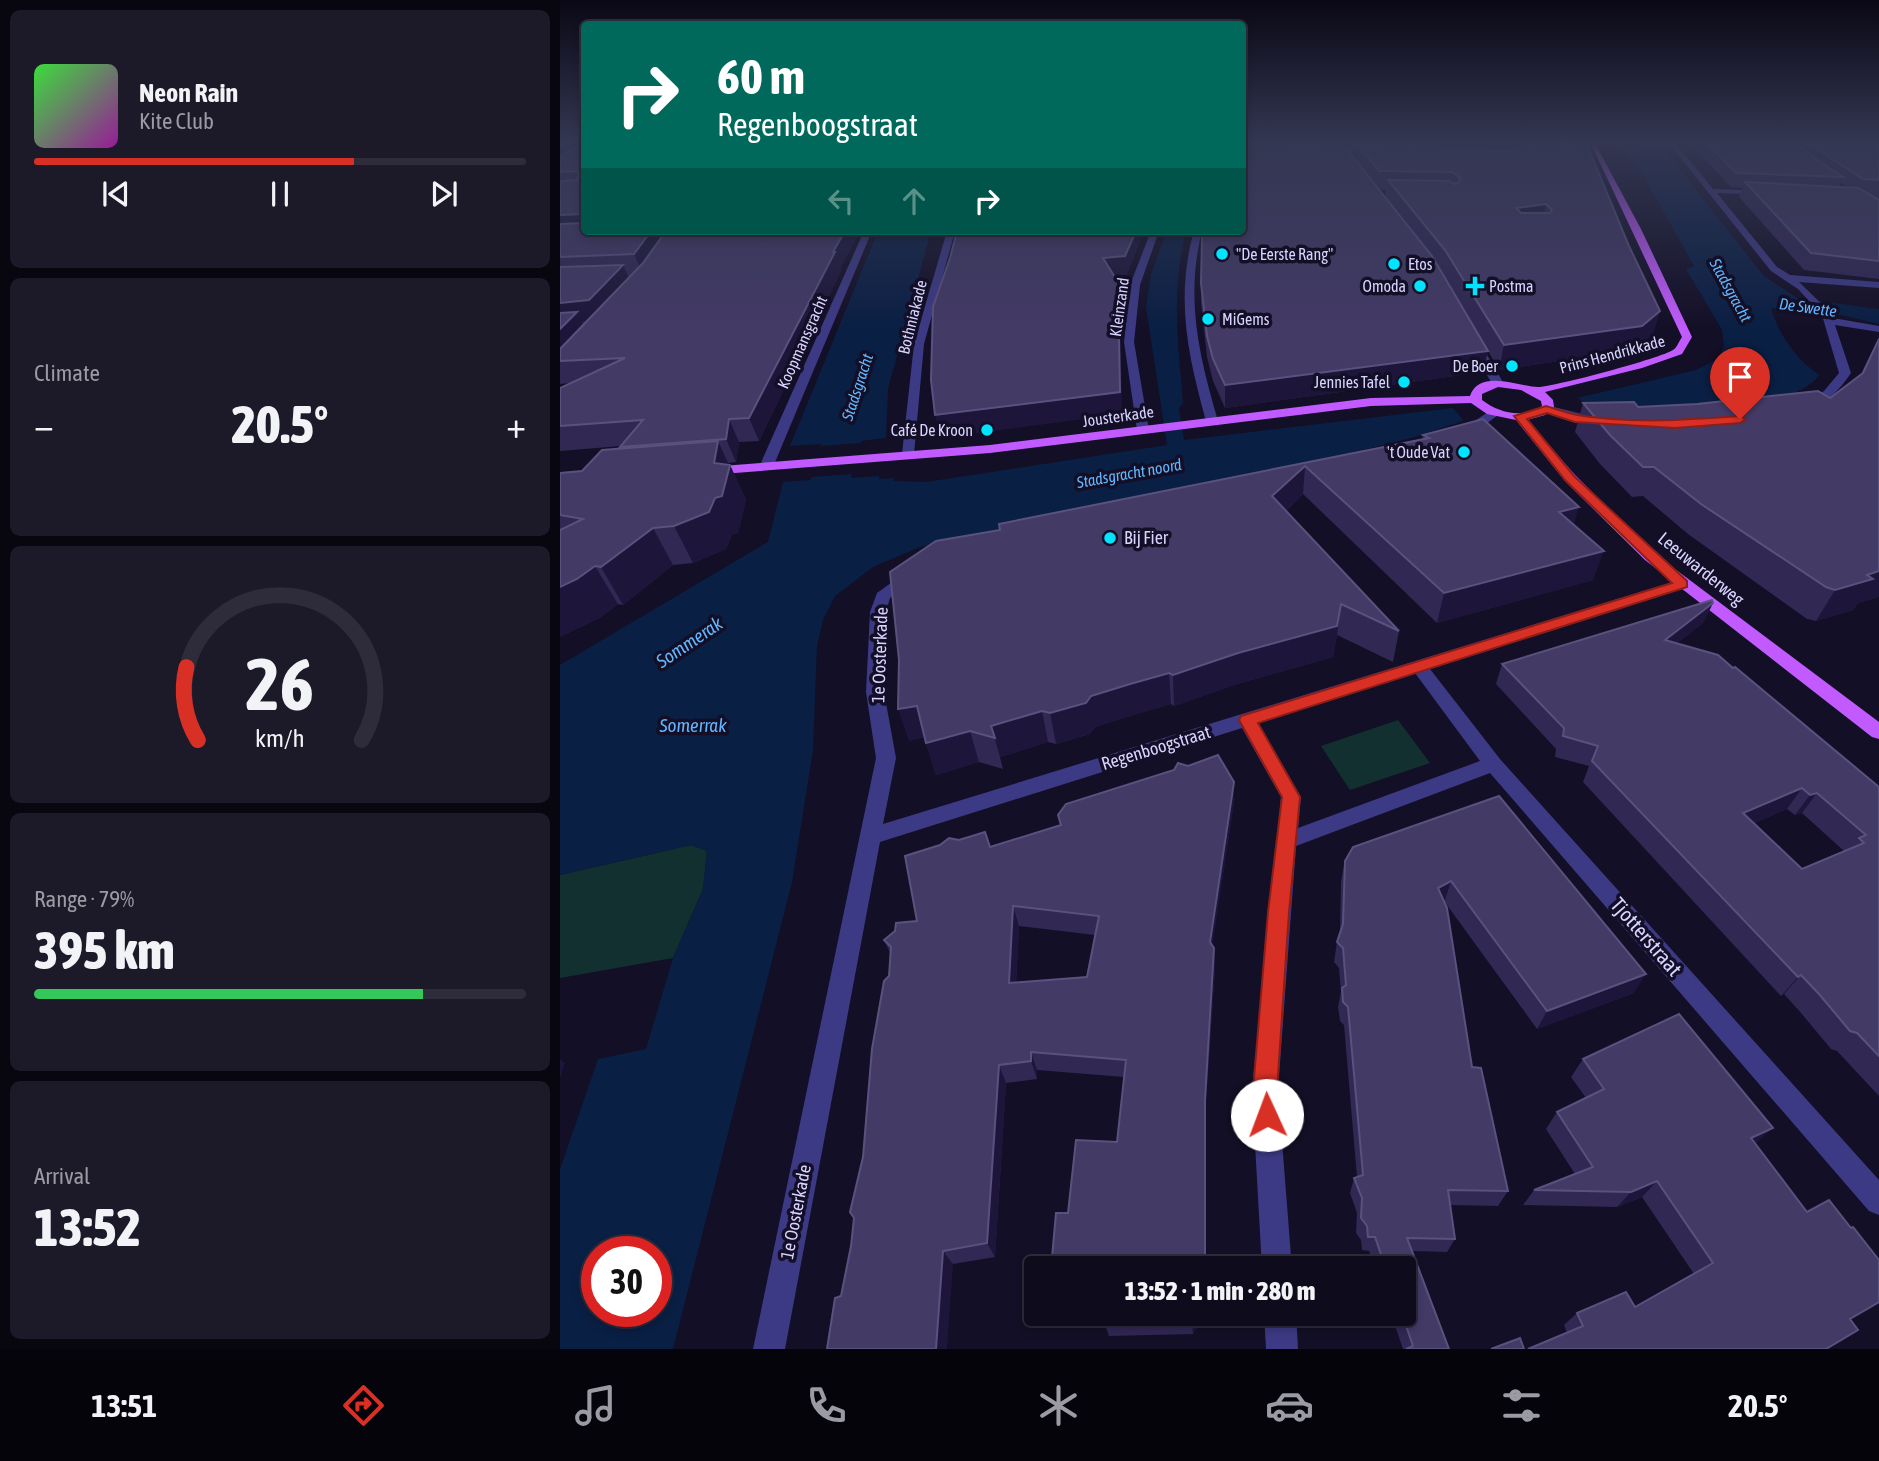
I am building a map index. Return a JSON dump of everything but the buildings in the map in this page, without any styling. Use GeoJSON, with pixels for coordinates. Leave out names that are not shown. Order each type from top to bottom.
{"type":"FeatureCollection","features":[{"type":"Feature","properties":{"kind":"main road","name":"Prins Hendrikkade"},"geometry":{"type":"LineString","coordinates":[[1536,391],[1638,366],[1678,352],[1687,337],[1637,229],[1621,203]]}},
{"type":"Feature","properties":{"kind":"main road"},"geometry":{"type":"LineString","coordinates":[[1484,409],[1480,389],[1498,384],[1536,391],[1550,407],[1536,414],[1519,416]]}},
{"type":"Feature","properties":{"kind":"main road","name":"Jousterkade"},"geometry":{"type":"LineString","coordinates":[[697,472],[990,449],[1371,402],[1484,409],[1519,416]]}},
{"type":"Feature","properties":{"kind":"main road","name":"Leeuwarderweg"},"geometry":{"type":"LineString","coordinates":[[1519,416],[1570,478],[1682,584],[1879,732]]}},
{"type":"Feature","properties":{"kind":"street"},"geometry":{"type":"LineString","coordinates":[[1721,203],[1774,270],[1816,300],[1829,318],[1845,373],[1838,386],[1820,401],[1793,411]]}},
{"type":"Feature","properties":{"kind":"street","name":"Koopmansgracht"},"geometry":{"type":"LineString","coordinates":[[766,467],[866,235]]}},
{"type":"Feature","properties":{"kind":"street","name":"Bothniakade"},"geometry":{"type":"LineString","coordinates":[[908,454],[919,344],[950,235]]}},
{"type":"Feature","properties":{"kind":"street","name":"Kleinzand"},"geometry":{"type":"LineString","coordinates":[[1149,429],[1129,342],[1135,285],[1154,235]]}},
{"type":"Feature","properties":{"kind":"street"},"geometry":{"type":"LineString","coordinates":[[1197,235],[1189,268],[1190,303],[1195,362],[1212,421]]}},
{"type":"Feature","properties":{"kind":"street"},"geometry":{"type":"LineString","coordinates":[[1788,278],[1879,285]]}},
{"type":"Feature","properties":{"kind":"street"},"geometry":{"type":"LineString","coordinates":[[1829,318],[1879,329]]}},
{"type":"Feature","properties":{"kind":"street"},"geometry":{"type":"LineString","coordinates":[[1473,339],[1498,384]]}},
{"type":"Feature","properties":{"kind":"street"},"geometry":{"type":"LineString","coordinates":[[1550,407],[1575,418],[1615,421]]}},
{"type":"Feature","properties":{"kind":"street"},"geometry":{"type":"LineString","coordinates":[[1446,439],[1468,432],[1484,409]]}},
{"type":"Feature","properties":{"kind":"street","name":"1e Oosterkade"},"geometry":{"type":"LineString","coordinates":[[769,1349],[886,758],[875,692],[878,612],[883,596],[894,585],[921,568]]}},
{"type":"Feature","properties":{"kind":"street","name":"Regenboogstraat"},"geometry":{"type":"LineString","coordinates":[[871,836],[1682,584]]}},
{"type":"Feature","properties":{"kind":"street","name":"Tjotterstraat"},"geometry":{"type":"LineString","coordinates":[[1419,667],[1493,764],[1879,1201]]}},
{"type":"Feature","properties":{"kind":"street"},"geometry":{"type":"LineString","coordinates":[[1247,720],[1291,797],[1265,1090],[1276,1256]]}},
{"type":"Feature","properties":{"kind":"street"},"geometry":{"type":"LineString","coordinates":[[1287,841],[1493,764]]}},
{"type":"Feature","properties":{"kind":"street"},"geometry":{"type":"LineString","coordinates":[[1281,1326],[1282,1349]]}},
{"type":"Feature","properties":{"kind":"green space"},"geometry":{"type":"Polygon","coordinates":[[[1398,720],[1430,763],[1350,790],[1321,746],[1398,720]]]}},
{"type":"Feature","properties":{"kind":"green space"},"geometry":{"type":"Polygon","coordinates":[[[691,845],[707,851],[703,889],[673,958],[560,978],[560,875],[691,845]]]}},
{"type":"Feature","properties":{"kind":"water","name":"Somerrak"},"geometry":{"type":"Polygon","coordinates":[[[1659,203],[1706,203],[1764,276],[1797,298],[1879,309],[1879,324],[1836,314],[1771,308],[1789,346],[1819,375],[1804,388],[1772,401],[1590,409],[1463,421],[1411,438],[1312,463],[920,547],[873,567],[835,596],[823,620],[817,646],[813,750],[792,882],[673,1349],[560,1349],[560,1169],[598,1059],[646,1049],[673,958],[703,889],[707,851],[691,845],[560,875],[560,665],[768,542],[783,482],[810,480],[812,477],[821,444],[790,446],[876,235],[930,235],[888,389],[886,438],[861,441],[851,478],[879,476],[879,479],[894,478],[893,481],[926,482],[1167,445],[1146,307],[1151,274],[1166,235],[1185,235],[1177,296],[1183,403],[1179,408],[1184,440],[1453,408],[1577,398],[1696,370],[1718,359],[1724,346],[1722,330],[1686,269],[1694,266],[1659,203]]]}},
{"type":"Feature","properties":{"kind":"pier"},"geometry":{"type":"Polygon","coordinates":[[[1577,397],[1590,409],[1464,421],[1453,408],[1577,397]]]}},
{"type":"Feature","properties":{"kind":"pier"},"geometry":{"type":"Polygon","coordinates":[[[861,443],[852,474],[811,477],[821,446],[861,443]]]}},
{"type":"Feature","properties":{"kind":"place","name":"\"De Eerste Rang\""},"geometry":{"type":"Point","coordinates":[1222,254]}},
{"type":"Feature","properties":{"kind":"place","name":"Etos"},"geometry":{"type":"Point","coordinates":[1394,264]}},
{"type":"Feature","properties":{"kind":"place","name":"Omoda"},"geometry":{"type":"Point","coordinates":[1420,286]}},
{"type":"Feature","properties":{"kind":"place","name":"Postma"},"geometry":{"type":"Point","coordinates":[1475,286]}},
{"type":"Feature","properties":{"kind":"place","name":"MiGems"},"geometry":{"type":"Point","coordinates":[1208,319]}},
{"type":"Feature","properties":{"kind":"place","name":"De Boer"},"geometry":{"type":"Point","coordinates":[1512,366]}},
{"type":"Feature","properties":{"kind":"place","name":"Jennies Tafel"},"geometry":{"type":"Point","coordinates":[1404,382]}},
{"type":"Feature","properties":{"kind":"place","name":"Café De Kroon"},"geometry":{"type":"Point","coordinates":[987,430]}},
{"type":"Feature","properties":{"kind":"place","name":"'t Oude Vat"},"geometry":{"type":"Point","coordinates":[1464,452]}},
{"type":"Feature","properties":{"kind":"place","name":"Bij Fier"},"geometry":{"type":"Point","coordinates":[1110,538]}},
{"type":"Feature","properties":{"kind":"route"},"geometry":{"type":"LineString","coordinates":[[1267,1115],[1265,1090],[1291,797],[1247,720],[1682,584],[1570,478],[1530,433],[1519,416],[1541,413],[1546,409],[1575,418],[1675,425],[1740,419]]}},
{"type":"Feature","properties":{"kind":"water label","name":"Stadsgracht"},"geometry":{"type":"Point","coordinates":[1731,290]}},
{"type":"Feature","properties":{"kind":"water label","name":"De Swette"},"geometry":{"type":"Point","coordinates":[1808,307]}},
{"type":"Feature","properties":{"kind":"water label","name":"Stadsgracht"},"geometry":{"type":"Point","coordinates":[857,387]}},
{"type":"Feature","properties":{"kind":"water label","name":"Stadsgracht noord"},"geometry":{"type":"Point","coordinates":[1129,473]}},
{"type":"Feature","properties":{"kind":"water label","name":"Sommerak"},"geometry":{"type":"Point","coordinates":[689,642]}}]}
